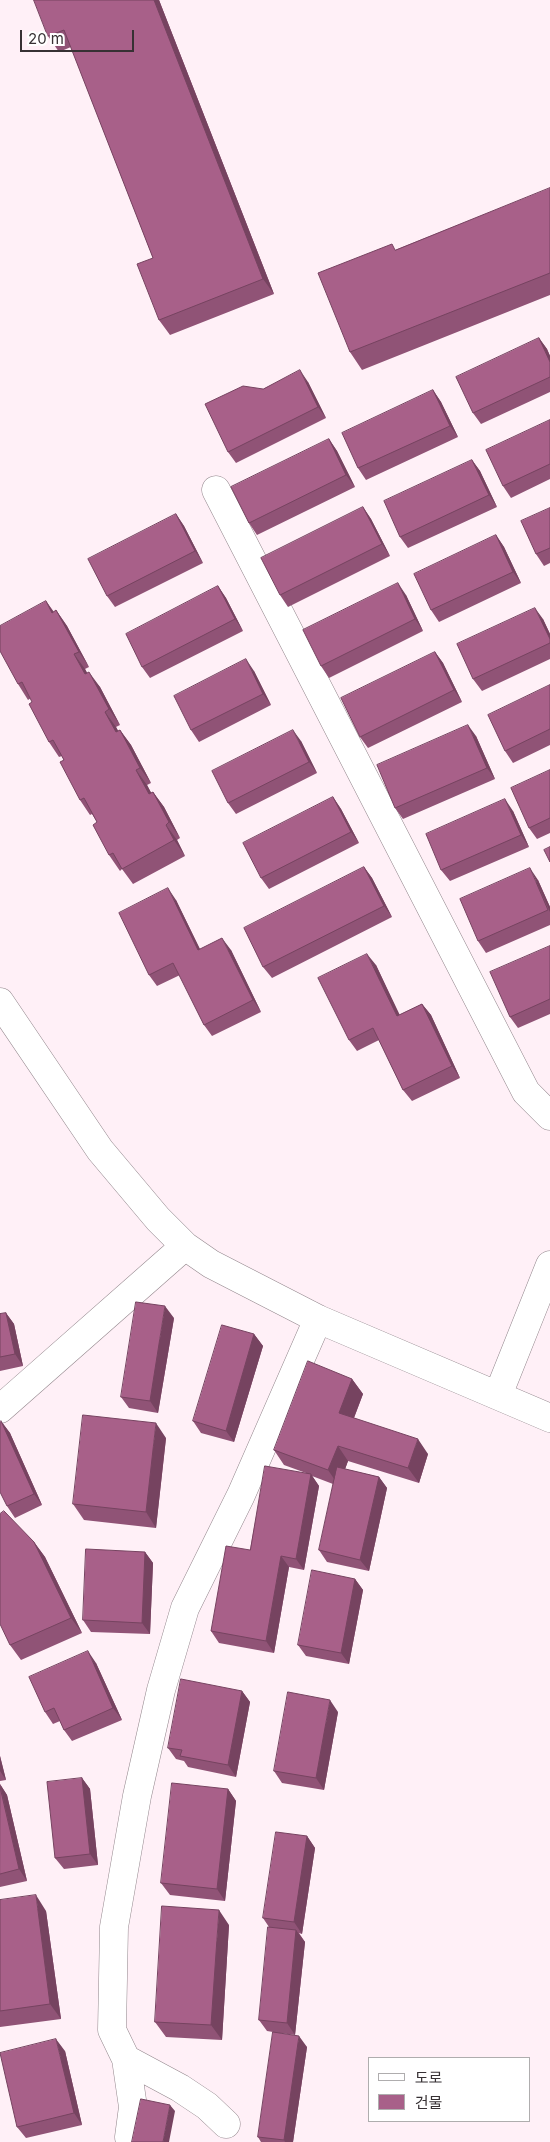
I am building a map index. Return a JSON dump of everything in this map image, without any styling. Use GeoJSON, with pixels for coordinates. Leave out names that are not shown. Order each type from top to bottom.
{"type":"FeatureCollection","features":[{"type":"Feature","properties":{"kind":"street"},"geometry":{"type":"LineString","coordinates":[[216,490],[526,1092],[550,1116]]}},
{"type":"Feature","properties":{"kind":"street"},"geometry":{"type":"LineString","coordinates":[[0,1002],[100,1150],[158,1219],[185,1246],[210,1264],[318,1319],[550,1418]]}},
{"type":"Feature","properties":{"kind":"street"},"geometry":{"type":"LineString","coordinates":[[0,1409],[185,1246]]}},
{"type":"Feature","properties":{"kind":"street"},"geometry":{"type":"LineString","coordinates":[[498,1395],[550,1265]]}},
{"type":"Feature","properties":{"kind":"street"},"geometry":{"type":"LineString","coordinates":[[129,2137],[133,2107],[126,2059],[112,2030],[114,1927],[137,1796],[161,1690],[186,1608],[241,1495],[318,1319]]}},
{"type":"Feature","properties":{"kind":"street"},"geometry":{"type":"LineString","coordinates":[[126,2059],[180,2088],[207,2106],[226,2124]]}},
{"type":"Feature","properties":{"kind":"building"},"geometry":{"type":"Polygon","coordinates":[[[34,0],[154,0],[263,279],[159,320],[137,264],[153,258],[64,30],[48,36],[34,0]]]}},
{"type":"Feature","properties":{"kind":"building"},"geometry":{"type":"Polygon","coordinates":[[[550,188],[550,273],[350,352],[318,273],[392,244],[395,250],[550,188]]]}},
{"type":"Feature","properties":{"kind":"building"},"geometry":{"type":"Polygon","coordinates":[[[539,338],[550,362],[550,377],[473,413],[456,377],[539,338]]]}},
{"type":"Feature","properties":{"kind":"building"},"geometry":{"type":"Polygon","coordinates":[[[300,370],[318,407],[228,452],[205,404],[243,386],[263,389],[300,370]]]}},
{"type":"Feature","properties":{"kind":"building"},"geometry":{"type":"Polygon","coordinates":[[[433,390],[450,426],[358,468],[342,433],[433,390]]]}},
{"type":"Feature","properties":{"kind":"building"},"geometry":{"type":"Polygon","coordinates":[[[550,420],[550,464],[503,486],[486,450],[550,420]]]}},
{"type":"Feature","properties":{"kind":"building"},"geometry":{"type":"Polygon","coordinates":[[[329,439],[346,475],[249,523],[231,487],[329,439]]]}},
{"type":"Feature","properties":{"kind":"building"},"geometry":{"type":"Polygon","coordinates":[[[472,460],[489,495],[400,537],[384,501],[472,460]]]}},
{"type":"Feature","properties":{"kind":"building"},"geometry":{"type":"Polygon","coordinates":[[[363,507],[382,544],[280,595],[261,558],[363,507]]]}},
{"type":"Feature","properties":{"kind":"building"},"geometry":{"type":"Polygon","coordinates":[[[550,508],[550,548],[536,554],[521,521],[550,508]]]}},
{"type":"Feature","properties":{"kind":"building"},"geometry":{"type":"Polygon","coordinates":[[[176,514],[195,551],[107,596],[88,559],[176,514]]]}},
{"type":"Feature","properties":{"kind":"building"},"geometry":{"type":"Polygon","coordinates":[[[496,535],[513,572],[431,610],[414,574],[496,535]]]}},
{"type":"Feature","properties":{"kind":"building"},"geometry":{"type":"Polygon","coordinates":[[[398,583],[415,619],[321,666],[303,630],[398,583]]]}},
{"type":"Feature","properties":{"kind":"building"},"geometry":{"type":"Polygon","coordinates":[[[218,586],[235,619],[142,667],[126,634],[218,586]]]}},
{"type":"Feature","properties":{"kind":"building"},"geometry":{"type":"Polygon","coordinates":[[[46,601],[52,613],[56,610],[79,652],[74,654],[85,674],[89,672],[109,709],[105,712],[116,732],[120,730],[140,768],[136,770],[149,794],[153,792],[169,822],[166,825],[174,840],[122,869],[113,853],[109,855],[93,825],[97,822],[84,798],[80,800],[60,762],[64,760],[53,740],[49,742],[29,704],[32,702],[22,682],[18,684],[0,651],[0,626],[46,601]]]}},
{"type":"Feature","properties":{"kind":"building"},"geometry":{"type":"Polygon","coordinates":[[[535,608],[550,639],[550,643],[473,679],[457,644],[535,608]]]}},
{"type":"Feature","properties":{"kind":"building"},"geometry":{"type":"Polygon","coordinates":[[[435,652],[454,690],[360,737],[341,698],[435,652]]]}},
{"type":"Feature","properties":{"kind":"building"},"geometry":{"type":"Polygon","coordinates":[[[246,659],[263,694],[191,730],[174,696],[246,659]]]}},
{"type":"Feature","properties":{"kind":"building"},"geometry":{"type":"Polygon","coordinates":[[[550,685],[550,729],[505,751],[488,715],[550,685]]]}},
{"type":"Feature","properties":{"kind":"building"},"geometry":{"type":"Polygon","coordinates":[[[468,725],[487,768],[395,808],[377,765],[468,725]]]}},
{"type":"Feature","properties":{"kind":"building"},"geometry":{"type":"Polygon","coordinates":[[[293,730],[309,762],[228,803],[212,771],[293,730]]]}},
{"type":"Feature","properties":{"kind":"building"},"geometry":{"type":"Polygon","coordinates":[[[550,770],[550,818],[529,828],[511,788],[550,770]]]}},
{"type":"Feature","properties":{"kind":"building"},"geometry":{"type":"Polygon","coordinates":[[[333,797],[351,832],[261,878],[243,843],[333,797]]]}},
{"type":"Feature","properties":{"kind":"building"},"geometry":{"type":"Polygon","coordinates":[[[505,799],[521,835],[441,870],[426,834],[505,799]]]}},
{"type":"Feature","properties":{"kind":"building"},"geometry":{"type":"Polygon","coordinates":[[[550,847],[550,862],[544,850],[550,847]]]}},
{"type":"Feature","properties":{"kind":"building"},"geometry":{"type":"Polygon","coordinates":[[[364,867],[384,906],[263,967],[244,928],[364,867]]]}},
{"type":"Feature","properties":{"kind":"building"},"geometry":{"type":"Polygon","coordinates":[[[530,868],[548,910],[478,941],[460,899],[530,868]]]}},
{"type":"Feature","properties":{"kind":"building"},"geometry":{"type":"Polygon","coordinates":[[[168,888],[198,950],[222,938],[253,1000],[204,1025],[173,963],[149,975],[119,913],[168,888]]]}},
{"type":"Feature","properties":{"kind":"building"},"geometry":{"type":"Polygon","coordinates":[[[550,946],[550,999],[510,1017],[490,972],[550,946]]]}},
{"type":"Feature","properties":{"kind":"building"},"geometry":{"type":"Polygon","coordinates":[[[367,954],[397,1016],[422,1004],[452,1066],[403,1090],[373,1028],[349,1040],[318,978],[367,954]]]}},
{"type":"Feature","properties":{"kind":"building"},"geometry":{"type":"Polygon","coordinates":[[[136,1302],[165,1306],[150,1401],[121,1397],[136,1302]]]}},
{"type":"Feature","properties":{"kind":"building"},"geometry":{"type":"Polygon","coordinates":[[[6,1313],[15,1354],[0,1357],[0,1314],[6,1313]]]}},
{"type":"Feature","properties":{"kind":"building"},"geometry":{"type":"Polygon","coordinates":[[[222,1325],[254,1334],[226,1431],[193,1421],[222,1325]]]}},
{"type":"Feature","properties":{"kind":"building"},"geometry":{"type":"Polygon","coordinates":[[[308,1361],[352,1379],[339,1413],[418,1439],[408,1468],[338,1446],[328,1470],[274,1450],[308,1361]]]}},
{"type":"Feature","properties":{"kind":"building"},"geometry":{"type":"Polygon","coordinates":[[[83,1415],[156,1423],[146,1512],[73,1504],[83,1415]]]}},
{"type":"Feature","properties":{"kind":"building"},"geometry":{"type":"Polygon","coordinates":[[[1,1421],[34,1494],[7,1506],[0,1492],[1,1421]]]}},
{"type":"Feature","properties":{"kind":"building"},"geometry":{"type":"Polygon","coordinates":[[[265,1466],[311,1474],[296,1559],[281,1556],[266,1641],[211,1631],[226,1546],[250,1550],[265,1466]]]}},
{"type":"Feature","properties":{"kind":"building"},"geometry":{"type":"Polygon","coordinates":[[[337,1467],[379,1477],[360,1560],[319,1550],[337,1467]]]}},
{"type":"Feature","properties":{"kind":"building"},"geometry":{"type":"Polygon","coordinates":[[[4,1511],[34,1542],[71,1618],[10,1645],[0,1624],[0,1514],[4,1511]]]}},
{"type":"Feature","properties":{"kind":"building"},"geometry":{"type":"Polygon","coordinates":[[[86,1549],[145,1552],[142,1623],[83,1620],[86,1549]]]}},
{"type":"Feature","properties":{"kind":"building"},"geometry":{"type":"Polygon","coordinates":[[[312,1570],[355,1579],[341,1653],[298,1645],[312,1570]]]}},
{"type":"Feature","properties":{"kind":"building"},"geometry":{"type":"Polygon","coordinates":[[[88,1651],[113,1708],[64,1730],[54,1708],[45,1712],[29,1677],[88,1651]]]}},
{"type":"Feature","properties":{"kind":"building"},"geometry":{"type":"Polygon","coordinates":[[[181,1679],[242,1691],[228,1765],[180,1756],[182,1750],[168,1748],[181,1679]]]}},
{"type":"Feature","properties":{"kind":"building"},"geometry":{"type":"Polygon","coordinates":[[[288,1692],[330,1700],[316,1778],[274,1771],[288,1692]]]}},
{"type":"Feature","properties":{"kind":"building"},"geometry":{"type":"Polygon","coordinates":[[[82,1778],[90,1854],[55,1858],[47,1782],[82,1778]]]}},
{"type":"Feature","properties":{"kind":"building"},"geometry":{"type":"Polygon","coordinates":[[[172,1783],[228,1789],[217,1889],[161,1883],[172,1783]]]}},
{"type":"Feature","properties":{"kind":"building"},"geometry":{"type":"Polygon","coordinates":[[[0,1787],[19,1869],[0,1874],[0,1787]]]}},
{"type":"Feature","properties":{"kind":"building"},"geometry":{"type":"Polygon","coordinates":[[[276,1832],[307,1836],[294,1922],[263,1918],[276,1832]]]}},
{"type":"Feature","properties":{"kind":"building"},"geometry":{"type":"Polygon","coordinates":[[[36,1895],[50,2004],[0,2011],[0,1900],[36,1895]]]}},
{"type":"Feature","properties":{"kind":"building"},"geometry":{"type":"Polygon","coordinates":[[[162,1906],[219,1910],[211,2025],[155,2022],[162,1906]]]}},
{"type":"Feature","properties":{"kind":"building"},"geometry":{"type":"Polygon","coordinates":[[[268,1927],[296,1930],[287,2023],[259,2020],[268,1927]]]}},
{"type":"Feature","properties":{"kind":"building"},"geometry":{"type":"Polygon","coordinates":[[[273,2032],[299,2036],[284,2140],[258,2137],[273,2032]]]}},
{"type":"Feature","properties":{"kind":"building"},"geometry":{"type":"Polygon","coordinates":[[[56,2039],[74,2113],[17,2127],[0,2053],[56,2039]]]}},
{"type":"Feature","properties":{"kind":"building"},"geometry":{"type":"Polygon","coordinates":[[[141,2099],[170,2105],[163,2142],[132,2142],[141,2099]]]}}]}
